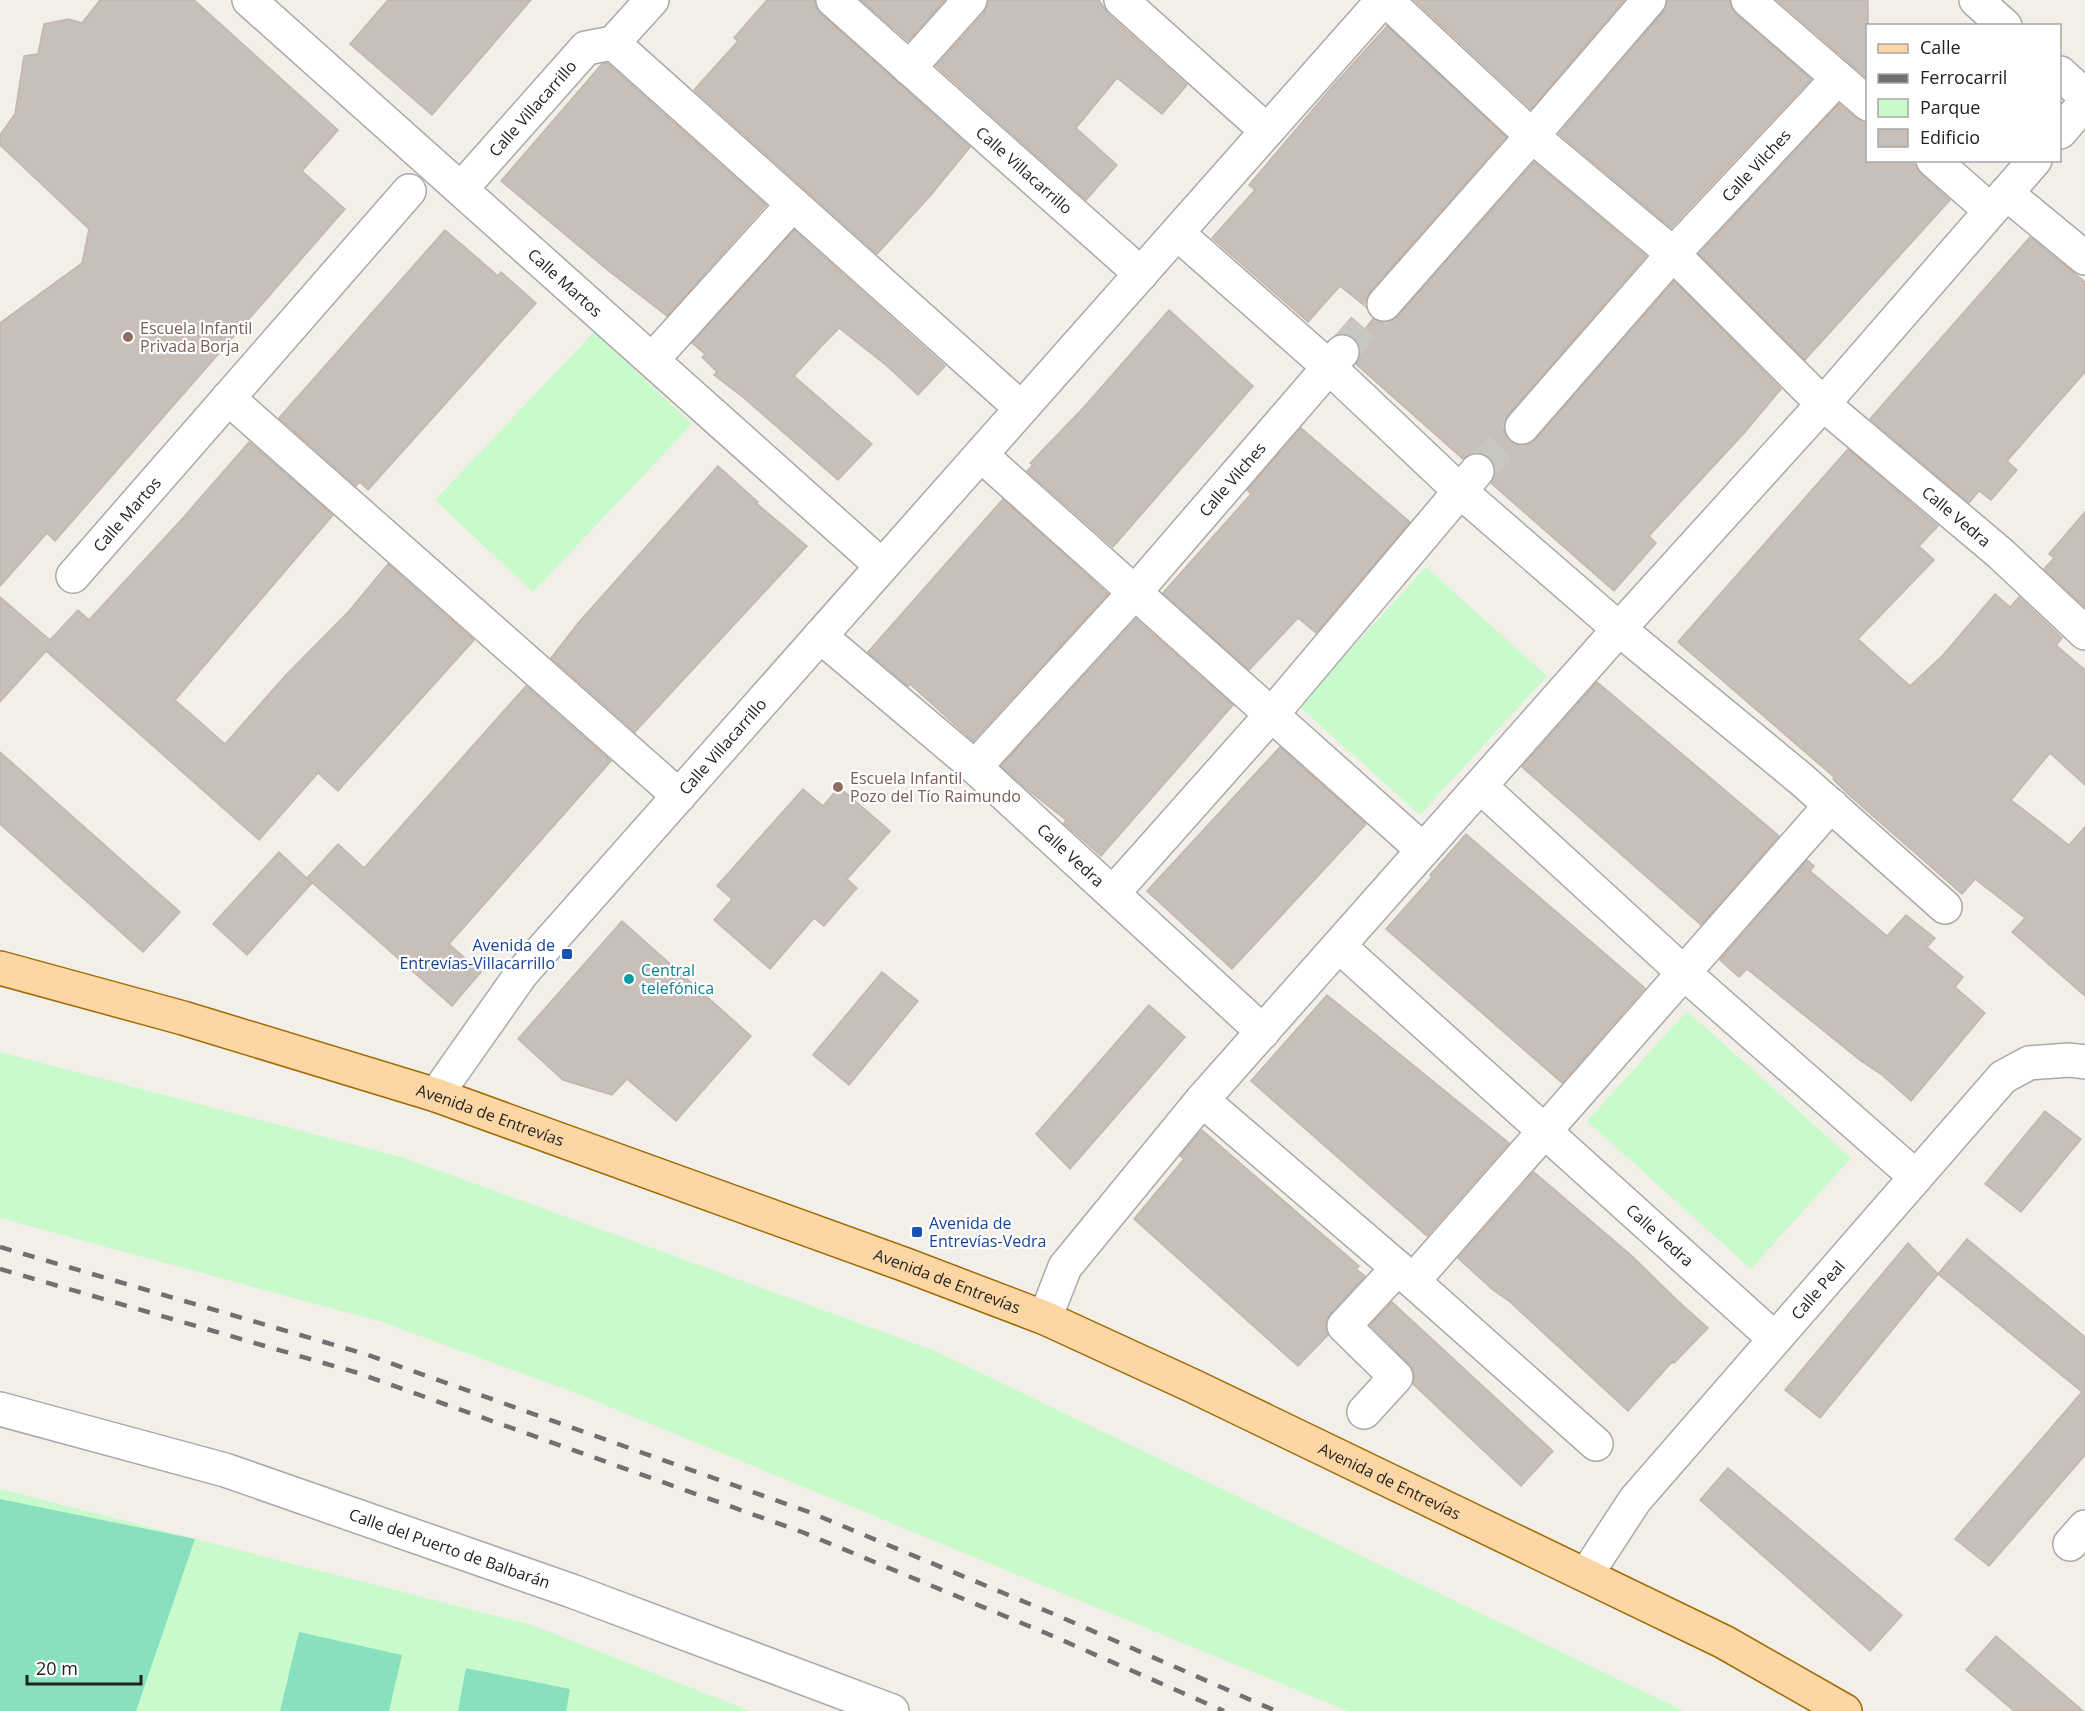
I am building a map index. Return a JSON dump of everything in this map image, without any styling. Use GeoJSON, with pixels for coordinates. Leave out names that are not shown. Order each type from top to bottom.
{"type":"FeatureCollection","features":[{"type":"Feature","properties":{"kind":"main road","name":"Avenida de Entrevías"},"geometry":{"type":"LineString","coordinates":[[0,968],[183,1018],[436,1095],[775,1217],[1045,1318],[1193,1386],[1724,1642],[1845,1711]]}},
{"type":"Feature","properties":{"kind":"street","name":"Calle Martos"},"geometry":{"type":"LineString","coordinates":[[249,0],[882,566]]}},
{"type":"Feature","properties":{"kind":"street"},"geometry":{"type":"LineString","coordinates":[[652,0],[613,43],[1021,408]]}},
{"type":"Feature","properties":{"kind":"street","name":"Calle Villacarrillo"},"geometry":{"type":"LineString","coordinates":[[833,0],[1141,274]]}},
{"type":"Feature","properties":{"kind":"street"},"geometry":{"type":"LineString","coordinates":[[909,68],[970,0]]}},
{"type":"Feature","properties":{"kind":"street"},"geometry":{"type":"LineString","coordinates":[[1121,0],[1267,131]]}},
{"type":"Feature","properties":{"kind":"street","name":"Calle Villacarrillo"},"geometry":{"type":"LineString","coordinates":[[436,1095],[522,973],[1384,0]]}},
{"type":"Feature","properties":{"kind":"street"},"geometry":{"type":"LineString","coordinates":[[1384,0],[1533,136],[1672,254],[1823,404]]}},
{"type":"Feature","properties":{"kind":"street"},"geometry":{"type":"LineString","coordinates":[[1384,304],[1533,136],[1649,0]]}},
{"type":"Feature","properties":{"kind":"street"},"geometry":{"type":"LineString","coordinates":[[1748,0],[1866,102]]}},
{"type":"Feature","properties":{"kind":"street"},"geometry":{"type":"LineString","coordinates":[[1976,0],[2003,24]]}},
{"type":"Feature","properties":{"kind":"street","name":"Calle Villacarrillo"},"geometry":{"type":"LineString","coordinates":[[461,189],[586,48],[613,43]]}},
{"type":"Feature","properties":{"kind":"street"},"geometry":{"type":"LineString","coordinates":[[2061,74],[2085,96]]}},
{"type":"Feature","properties":{"kind":"street","name":"Calle Vilches"},"geometry":{"type":"LineString","coordinates":[[1522,427],[1672,254],[1838,78]]}},
{"type":"Feature","properties":{"kind":"street"},"geometry":{"type":"LineString","coordinates":[[2061,131],[2085,104]]}},
{"type":"Feature","properties":{"kind":"street"},"geometry":{"type":"LineString","coordinates":[[1936,162],[2085,258]]}},
{"type":"Feature","properties":{"kind":"street"},"geometry":{"type":"LineString","coordinates":[[1045,1318],[1065,1267],[1202,1100],[1823,404],[2032,162]]}},
{"type":"Feature","properties":{"kind":"street","name":"Calle Martos"},"geometry":{"type":"LineString","coordinates":[[74,576],[409,191]]}},
{"type":"Feature","properties":{"kind":"street"},"geometry":{"type":"LineString","coordinates":[[652,360],[793,204]]}},
{"type":"Feature","properties":{"kind":"street"},"geometry":{"type":"LineString","coordinates":[[1177,233],[1335,359],[1468,481],[1619,630],[1831,805],[1945,907]]}},
{"type":"Feature","properties":{"kind":"street","name":"Calle Vilches"},"geometry":{"type":"LineString","coordinates":[[975,767],[1135,592],[1335,359]]}},
{"type":"Feature","properties":{"kind":"street"},"geometry":{"type":"LineString","coordinates":[[228,398],[679,796]]}},
{"type":"Feature","properties":{"kind":"street","name":"Calle Vedra"},"geometry":{"type":"LineString","coordinates":[[1823,404],[2001,554],[2085,633]]}},
{"type":"Feature","properties":{"kind":"street"},"geometry":{"type":"LineString","coordinates":[[981,455],[1423,850]]}},
{"type":"Feature","properties":{"kind":"street"},"geometry":{"type":"LineString","coordinates":[[1113,893],[1272,714],[1468,481]]}},
{"type":"Feature","properties":{"kind":"street","name":"Calle Vedra"},"geometry":{"type":"LineString","coordinates":[[820,636],[975,767],[1263,1032]]}},
{"type":"Feature","properties":{"kind":"street"},"geometry":{"type":"LineString","coordinates":[[1480,786],[1684,973],[1916,1177]]}},
{"type":"Feature","properties":{"kind":"street"},"geometry":{"type":"LineString","coordinates":[[1365,1412],[1396,1377],[1344,1326],[1405,1275],[1545,1132],[1831,805]]}},
{"type":"Feature","properties":{"kind":"street","name":"Calle Vedra"},"geometry":{"type":"LineString","coordinates":[[1339,946],[1775,1339]]}},
{"type":"Feature","properties":{"kind":"street","name":"Calle Peal"},"geometry":{"type":"LineString","coordinates":[[1586,1575],[1635,1500],[2003,1077],[2030,1063],[2069,1059],[2085,1062]]}},
{"type":"Feature","properties":{"kind":"street"},"geometry":{"type":"LineString","coordinates":[[1202,1100],[1596,1444]]}},
{"type":"Feature","properties":{"kind":"street","name":"Calle del Puerto de Balbarán"},"geometry":{"type":"LineString","coordinates":[[0,1409],[225,1470],[572,1591],[892,1711]]}},
{"type":"Feature","properties":{"kind":"green space"},"geometry":{"type":"Polygon","coordinates":[[[594,332],[692,424],[533,592],[435,500],[594,332]]]}},
{"type":"Feature","properties":{"kind":"green space"},"geometry":{"type":"Polygon","coordinates":[[[1426,567],[1547,676],[1420,815],[1299,706],[1426,567]]]}},
{"type":"Feature","properties":{"kind":"green space"},"geometry":{"type":"Polygon","coordinates":[[[1687,1011],[1851,1158],[1751,1269],[1587,1121],[1687,1011]]]}},
{"type":"Feature","properties":{"kind":"green space"},"geometry":{"type":"Polygon","coordinates":[[[0,1052],[401,1157],[933,1350],[1684,1711],[1348,1711],[573,1392],[382,1322],[0,1218],[0,1052]]]}},
{"type":"Feature","properties":{"kind":"green space"},"geometry":{"type":"Polygon","coordinates":[[[0,1489],[532,1625],[750,1711],[0,1711],[0,1489]]]}},
{"type":"Feature","properties":{"kind":"green space"},"geometry":{"type":"Polygon","coordinates":[[[0,1499],[195,1539],[136,1711],[0,1711],[0,1499]]]}},
{"type":"Feature","properties":{"kind":"green space"},"geometry":{"type":"Polygon","coordinates":[[[299,1632],[402,1655],[389,1711],[280,1711],[299,1632]]]}},
{"type":"Feature","properties":{"kind":"green space"},"geometry":{"type":"Polygon","coordinates":[[[466,1668],[570,1689],[566,1711],[458,1711],[466,1668]]]}},
{"type":"Feature","properties":{"kind":"building","name":"Escuela Infantil Privada Borja"},"geometry":{"type":"Polygon","coordinates":[[[100,0],[194,0],[338,130],[302,171],[345,209],[55,541],[47,533],[0,586],[0,323],[82,263],[89,229],[0,145],[0,135],[15,114],[24,56],[38,54],[44,24],[69,19],[82,23],[100,0]]]}},
{"type":"Feature","properties":{"kind":"building"},"geometry":{"type":"Polygon","coordinates":[[[388,0],[531,0],[432,115],[350,44],[388,0]]]}},
{"type":"Feature","properties":{"kind":"building"},"geometry":{"type":"Polygon","coordinates":[[[767,0],[815,0],[815,6],[821,14],[970,147],[931,195],[877,254],[694,90],[738,41],[734,38],[767,0]]]}},
{"type":"Feature","properties":{"kind":"building"},"geometry":{"type":"Polygon","coordinates":[[[861,0],[945,0],[908,41],[861,0]]]}},
{"type":"Feature","properties":{"kind":"building"},"geometry":{"type":"Polygon","coordinates":[[[988,0],[1099,0],[1108,14],[1187,85],[1162,114],[1117,78],[1076,128],[1117,165],[1086,200],[936,66],[984,13],[988,0]]]}},
{"type":"Feature","properties":{"kind":"building"},"geometry":{"type":"Polygon","coordinates":[[[1414,0],[1624,0],[1531,109],[1414,0]]]}},
{"type":"Feature","properties":{"kind":"building"},"geometry":{"type":"Polygon","coordinates":[[[1667,0],[1730,0],[1731,7],[1736,14],[1811,79],[1671,228],[1559,134],[1663,12],[1667,0]]]}},
{"type":"Feature","properties":{"kind":"building"},"geometry":{"type":"Polygon","coordinates":[[[1777,0],[1868,0],[1866,77],[1777,0]]]}},
{"type":"Feature","properties":{"kind":"building"},"geometry":{"type":"Polygon","coordinates":[[[1387,26],[1506,137],[1370,292],[1366,300],[1366,307],[1340,286],[1308,322],[1212,238],[1255,190],[1249,185],[1387,26]]]}},
{"type":"Feature","properties":{"kind":"building"},"geometry":{"type":"Polygon","coordinates":[[[607,63],[766,205],[667,316],[610,272],[501,181],[602,64],[607,63]]]}},
{"type":"Feature","properties":{"kind":"building"},"geometry":{"type":"Polygon","coordinates":[[[1839,104],[1856,118],[1866,121],[1866,162],[1912,162],[1921,174],[1950,200],[1805,360],[1699,254],[1839,104]]]}},
{"type":"Feature","properties":{"kind":"building"},"geometry":{"type":"Polygon","coordinates":[[[1534,162],[1646,256],[1508,415],[1504,424],[1504,432],[1509,441],[1519,445],[1529,444],[1536,439],[1674,281],[1781,389],[1746,431],[1649,536],[1656,543],[1614,591],[1491,483],[1495,474],[1495,465],[1489,457],[1480,453],[1470,454],[1463,459],[1356,364],[1360,355],[1360,346],[1356,340],[1373,319],[1389,322],[1398,316],[1534,162]]]}},
{"type":"Feature","properties":{"kind":"building"},"geometry":{"type":"Polygon","coordinates":[[[445,230],[498,276],[501,272],[536,303],[368,490],[360,482],[356,486],[279,418],[445,230]]]}},
{"type":"Feature","properties":{"kind":"building"},"geometry":{"type":"Polygon","coordinates":[[[794,230],[945,366],[918,395],[887,366],[839,328],[817,351],[794,376],[872,444],[838,480],[744,398],[714,375],[717,372],[702,357],[705,354],[692,343],[794,230]]]}},
{"type":"Feature","properties":{"kind":"building"},"geometry":{"type":"Polygon","coordinates":[[[2030,237],[2085,282],[2085,372],[2007,461],[2017,470],[1991,500],[1979,491],[1969,503],[1870,419],[2030,237]]]}},
{"type":"Feature","properties":{"kind":"building"},"geometry":{"type":"Polygon","coordinates":[[[1169,310],[1253,386],[1113,547],[1027,471],[1033,465],[1030,463],[1084,407],[1169,310]]]}},
{"type":"Feature","properties":{"kind":"building"},"geometry":{"type":"Polygon","coordinates":[[[1301,428],[1410,522],[1316,633],[1298,618],[1249,670],[1163,593],[1251,494],[1247,490],[1301,428]]]}},
{"type":"Feature","properties":{"kind":"building"},"geometry":{"type":"Polygon","coordinates":[[[249,442],[333,515],[175,700],[225,744],[285,676],[349,611],[388,564],[474,640],[338,791],[318,773],[259,840],[46,651],[0,702],[0,597],[50,640],[78,610],[89,620],[249,442]]]}},
{"type":"Feature","properties":{"kind":"building"},"geometry":{"type":"Polygon","coordinates":[[[1848,449],[1938,526],[1919,546],[1934,560],[1858,639],[1910,686],[1943,655],[1995,594],[2010,607],[2019,597],[2062,638],[2056,645],[2085,670],[2085,785],[2050,753],[2011,800],[2069,845],[2085,827],[2085,996],[2012,932],[2025,918],[1975,879],[1962,894],[1849,795],[1833,779],[1834,777],[1678,642],[1848,449]]]}},
{"type":"Feature","properties":{"kind":"building"},"geometry":{"type":"Polygon","coordinates":[[[718,466],[758,502],[756,503],[807,546],[635,732],[551,658],[579,622],[718,466]]]}},
{"type":"Feature","properties":{"kind":"building"},"geometry":{"type":"Polygon","coordinates":[[[1003,499],[1108,594],[973,741],[910,684],[908,686],[868,652],[1003,499]]]}},
{"type":"Feature","properties":{"kind":"building"},"geometry":{"type":"Polygon","coordinates":[[[2085,512],[2085,607],[2044,569],[2054,558],[2049,554],[2085,512]]]}},
{"type":"Feature","properties":{"kind":"building"},"geometry":{"type":"Polygon","coordinates":[[[1136,619],[1233,705],[1101,856],[1064,823],[1066,820],[1001,766],[1136,619]]]}},
{"type":"Feature","properties":{"kind":"building"},"geometry":{"type":"Polygon","coordinates":[[[1597,682],[1779,836],[1701,925],[1522,767],[1597,682]]]}},
{"type":"Feature","properties":{"kind":"building"},"geometry":{"type":"Polygon","coordinates":[[[526,686],[611,761],[449,944],[481,972],[452,1006],[307,878],[338,844],[364,868],[526,686]]]}},
{"type":"Feature","properties":{"kind":"building"},"geometry":{"type":"Polygon","coordinates":[[[1280,747],[1366,824],[1232,969],[1147,891],[1280,747]]]}},
{"type":"Feature","properties":{"kind":"building"},"geometry":{"type":"Polygon","coordinates":[[[0,752],[180,912],[143,952],[0,824],[0,752]]]}},
{"type":"Feature","properties":{"kind":"building"},"geometry":{"type":"Polygon","coordinates":[[[839,787],[890,831],[847,879],[857,888],[824,926],[814,918],[770,969],[714,920],[732,899],[717,886],[803,789],[823,806],[839,787]]]}},
{"type":"Feature","properties":{"kind":"building"},"geometry":{"type":"Polygon","coordinates":[[[1466,834],[1645,988],[1562,1083],[1386,929],[1466,834]]]}},
{"type":"Feature","properties":{"kind":"building"},"geometry":{"type":"Polygon","coordinates":[[[279,852],[312,883],[247,955],[213,924],[279,852]]]}},
{"type":"Feature","properties":{"kind":"building"},"geometry":{"type":"Polygon","coordinates":[[[1807,860],[1814,866],[1810,871],[1887,936],[1906,915],[1935,938],[1927,947],[1963,977],[1955,987],[1985,1013],[1911,1101],[1881,1074],[1861,1061],[1747,969],[1739,977],[1720,960],[1807,860]]]}},
{"type":"Feature","properties":{"kind":"building","name":"Central telefónica"},"geometry":{"type":"Polygon","coordinates":[[[622,921],[751,1036],[676,1121],[627,1079],[612,1095],[563,1080],[518,1039],[622,921]]]}},
{"type":"Feature","properties":{"kind":"building"},"geometry":{"type":"Polygon","coordinates":[[[882,972],[918,1001],[849,1085],[813,1055],[882,972]]]}},
{"type":"Feature","properties":{"kind":"building"},"geometry":{"type":"Polygon","coordinates":[[[1327,995],[1509,1143],[1427,1236],[1251,1081],[1327,995]]]}},
{"type":"Feature","properties":{"kind":"building"},"geometry":{"type":"Polygon","coordinates":[[[1149,1005],[1185,1037],[1070,1169],[1036,1134],[1149,1005]]]}},
{"type":"Feature","properties":{"kind":"building"},"geometry":{"type":"Polygon","coordinates":[[[2045,1111],[2081,1139],[2021,1212],[1985,1184],[2045,1111]]]}},
{"type":"Feature","properties":{"kind":"building"},"geometry":{"type":"Polygon","coordinates":[[[1202,1130],[1359,1266],[1356,1269],[1365,1276],[1330,1314],[1326,1322],[1328,1335],[1298,1366],[1134,1219],[1184,1159],[1180,1156],[1202,1130]]]}},
{"type":"Feature","properties":{"kind":"building"},"geometry":{"type":"Polygon","coordinates":[[[1534,1172],[1632,1256],[1708,1328],[1674,1363],[1672,1362],[1628,1411],[1509,1301],[1493,1290],[1458,1258],[1534,1172]]]}},
{"type":"Feature","properties":{"kind":"building"},"geometry":{"type":"Polygon","coordinates":[[[1967,1239],[2085,1337],[2085,1455],[1989,1566],[1955,1539],[2082,1392],[1938,1274],[1967,1239]]]}},
{"type":"Feature","properties":{"kind":"building"},"geometry":{"type":"Polygon","coordinates":[[[1908,1243],[1938,1274],[1820,1418],[1785,1390],[1908,1243]]]}},
{"type":"Feature","properties":{"kind":"building"},"geometry":{"type":"Polygon","coordinates":[[[1392,1302],[1553,1451],[1521,1486],[1413,1384],[1414,1372],[1409,1364],[1370,1325],[1392,1302]]]}},
{"type":"Feature","properties":{"kind":"building"},"geometry":{"type":"Polygon","coordinates":[[[1728,1468],[1902,1615],[1870,1651],[1700,1500],[1728,1468]]]}},
{"type":"Feature","properties":{"kind":"building"},"geometry":{"type":"Polygon","coordinates":[[[1996,1636],[2083,1711],[2014,1711],[1966,1670],[1996,1636]]]}},
{"type":"Feature","properties":{"kind":"tunnel"},"geometry":{"type":"LineString","coordinates":[[1342,352],[1384,304]]}},
{"type":"Feature","properties":{"kind":"tunnel"},"geometry":{"type":"LineString","coordinates":[[1477,471],[1522,427]]}},
{"type":"Feature","properties":{"kind":"railway"},"geometry":{"type":"LineString","coordinates":[[0,1247],[365,1354],[809,1512],[1056,1615],[1276,1711]]}},
{"type":"Feature","properties":{"kind":"railway"},"geometry":{"type":"LineString","coordinates":[[0,1269],[358,1373],[802,1532],[1048,1634],[1224,1711]]}},
{"type":"Feature","properties":{"kind":"place","name":"Escuela Infantil Privada Borja"},"geometry":{"type":"Point","coordinates":[128,337]}},
{"type":"Feature","properties":{"kind":"place","name":"Escuela Infantil Pozo del Tío Raimundo"},"geometry":{"type":"Point","coordinates":[838,787]}},
{"type":"Feature","properties":{"kind":"place","name":"Avenida de Entrevías-Villacarrillo"},"geometry":{"type":"Point","coordinates":[567,954]}},
{"type":"Feature","properties":{"kind":"place","name":"Central telefónica"},"geometry":{"type":"Point","coordinates":[629,979]}},
{"type":"Feature","properties":{"kind":"place","name":"Avenida de Entrevías-Vedra"},"geometry":{"type":"Point","coordinates":[917,1232]}}]}
